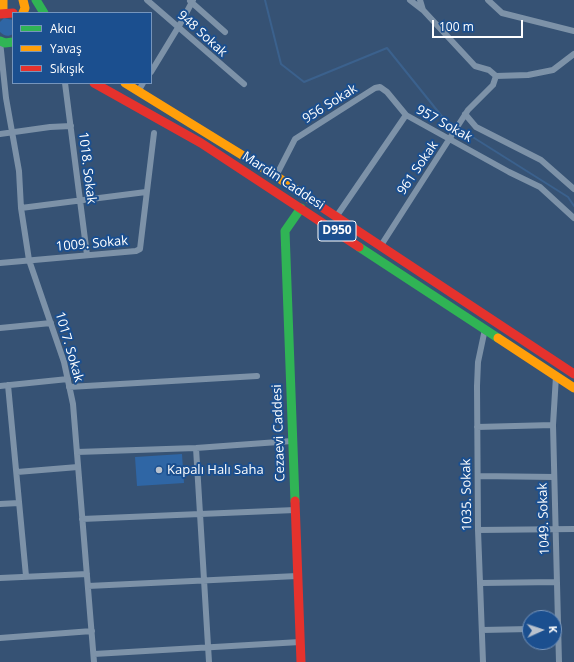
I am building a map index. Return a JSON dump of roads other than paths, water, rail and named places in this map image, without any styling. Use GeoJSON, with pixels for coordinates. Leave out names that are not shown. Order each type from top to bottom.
{"type":"FeatureCollection","features":[{"type":"Feature","properties":{"kind":"main road"},"geometry":{"type":"LineString","coordinates":[[4,0],[1,13],[12,13]]}},
{"type":"Feature","properties":{"kind":"main road"},"geometry":{"type":"LineString","coordinates":[[23,12],[25,8],[24,0]]}},
{"type":"Feature","properties":{"kind":"main road"},"geometry":{"type":"LineString","coordinates":[[36,0],[43,12]]}},
{"type":"Feature","properties":{"kind":"main road"},"geometry":{"type":"LineString","coordinates":[[0,41],[12,43]]}},
{"type":"Feature","properties":{"kind":"main road","name":"Mardin Caddesi"},"geometry":{"type":"LineString","coordinates":[[96,84],[201,143],[574,388]]}},
{"type":"Feature","properties":{"kind":"main road","name":"Mardin Caddesi"},"geometry":{"type":"LineString","coordinates":[[129,84],[141,87],[380,247],[574,374]]}},
{"type":"Feature","properties":{"kind":"main road","name":"Cezaevi Caddesi"},"geometry":{"type":"LineString","coordinates":[[301,208],[285,231],[301,662]]}},
{"type":"Feature","properties":{"kind":"street","name":"948 Sokak"},"geometry":{"type":"LineString","coordinates":[[147,0],[244,84]]}},
{"type":"Feature","properties":{"kind":"street"},"geometry":{"type":"LineString","coordinates":[[410,0],[423,10],[475,66],[490,70],[496,76],[528,75],[554,70],[574,54]]}},
{"type":"Feature","properties":{"kind":"street"},"geometry":{"type":"LineString","coordinates":[[420,0],[423,10]]}},
{"type":"Feature","properties":{"kind":"street"},"geometry":{"type":"LineString","coordinates":[[488,0],[502,13],[574,31]]}},
{"type":"Feature","properties":{"kind":"street"},"geometry":{"type":"LineString","coordinates":[[152,70],[178,27],[191,1],[225,32]]}},
{"type":"Feature","properties":{"kind":"street","name":"1017. Sokak"},"geometry":{"type":"LineString","coordinates":[[0,41],[6,98],[19,171],[21,208],[29,260],[52,323],[64,362],[73,404],[94,662]]}},
{"type":"Feature","properties":{"kind":"street","name":"961 Sokak"},"geometry":{"type":"LineString","coordinates":[[380,247],[454,134],[464,116],[493,85],[496,76]]}},
{"type":"Feature","properties":{"kind":"street","name":"1018. Sokak"},"geometry":{"type":"LineString","coordinates":[[65,84],[87,255]]}},
{"type":"Feature","properties":{"kind":"street","name":"956 Sokak"},"geometry":{"type":"LineString","coordinates":[[276,176],[296,139],[375,88],[380,87],[387,92],[406,115]]}},
{"type":"Feature","properties":{"kind":"street","name":"957 Sokak"},"geometry":{"type":"LineString","coordinates":[[336,217],[406,115],[509,172],[540,187],[574,218]]}},
{"type":"Feature","properties":{"kind":"street"},"geometry":{"type":"LineString","coordinates":[[464,116],[476,127],[541,160],[574,189]]}},
{"type":"Feature","properties":{"kind":"street"},"geometry":{"type":"LineString","coordinates":[[0,134],[50,127],[71,126]]}},
{"type":"Feature","properties":{"kind":"street","name":"1009. Sokak"},"geometry":{"type":"LineString","coordinates":[[0,263],[136,252],[140,250],[154,133]]}},
{"type":"Feature","properties":{"kind":"street"},"geometry":{"type":"LineString","coordinates":[[21,208],[146,192]]}},
{"type":"Feature","properties":{"kind":"street"},"geometry":{"type":"LineString","coordinates":[[0,328],[52,323]]}},
{"type":"Feature","properties":{"kind":"street","name":"1035. Sokak"},"geometry":{"type":"LineString","coordinates":[[483,662],[478,530],[478,362],[485,329]]}},
{"type":"Feature","properties":{"kind":"street"},"geometry":{"type":"LineString","coordinates":[[69,387],[257,376]]}},
{"type":"Feature","properties":{"kind":"street","name":"1049. Sokak"},"geometry":{"type":"LineString","coordinates":[[556,376],[553,425],[554,529],[557,610]]}},
{"type":"Feature","properties":{"kind":"street"},"geometry":{"type":"LineString","coordinates":[[0,386],[68,379]]}},
{"type":"Feature","properties":{"kind":"street"},"geometry":{"type":"LineString","coordinates":[[8,385],[26,576]]}},
{"type":"Feature","properties":{"kind":"street"},"geometry":{"type":"LineString","coordinates":[[478,427],[553,425]]}},
{"type":"Feature","properties":{"kind":"street"},"geometry":{"type":"LineString","coordinates":[[76,452],[196,448],[292,441]]}},
{"type":"Feature","properties":{"kind":"street"},"geometry":{"type":"LineString","coordinates":[[196,448],[209,662]]}},
{"type":"Feature","properties":{"kind":"street"},"geometry":{"type":"LineString","coordinates":[[17,472],[78,467]]}},
{"type":"Feature","properties":{"kind":"street"},"geometry":{"type":"LineString","coordinates":[[478,476],[554,477]]}},
{"type":"Feature","properties":{"kind":"street"},"geometry":{"type":"LineString","coordinates":[[0,504],[19,502]]}},
{"type":"Feature","properties":{"kind":"street"},"geometry":{"type":"LineString","coordinates":[[82,519],[295,510]]}},
{"type":"Feature","properties":{"kind":"street"},"geometry":{"type":"LineString","coordinates":[[478,530],[574,529]]}},
{"type":"Feature","properties":{"kind":"street"},"geometry":{"type":"LineString","coordinates":[[0,578],[87,574]]}},
{"type":"Feature","properties":{"kind":"street"},"geometry":{"type":"LineString","coordinates":[[88,586],[297,576]]}},
{"type":"Feature","properties":{"kind":"street"},"geometry":{"type":"LineString","coordinates":[[481,584],[557,582]]}},
{"type":"Feature","properties":{"kind":"street"},"geometry":{"type":"LineString","coordinates":[[482,630],[522,629]]}},
{"type":"Feature","properties":{"kind":"street"},"geometry":{"type":"LineString","coordinates":[[0,638],[92,631]]}},
{"type":"Feature","properties":{"kind":"street"},"geometry":{"type":"LineString","coordinates":[[94,654],[300,642]]}},
{"type":"Feature","properties":{"kind":"street","name":"1049. Sokak"},"geometry":{"type":"LineString","coordinates":[[559,650],[560,662]]}},
{"type":"Feature","properties":{"kind":"waterway"},"geometry":{"type":"LineString","coordinates":[[265,0],[281,64],[304,82],[387,48],[444,119],[568,197],[574,206]]}},
{"type":"Feature","properties":{"kind":"place","name":"Kapalı Halı Saha"},"geometry":{"type":"Point","coordinates":[159,470]}}]}
